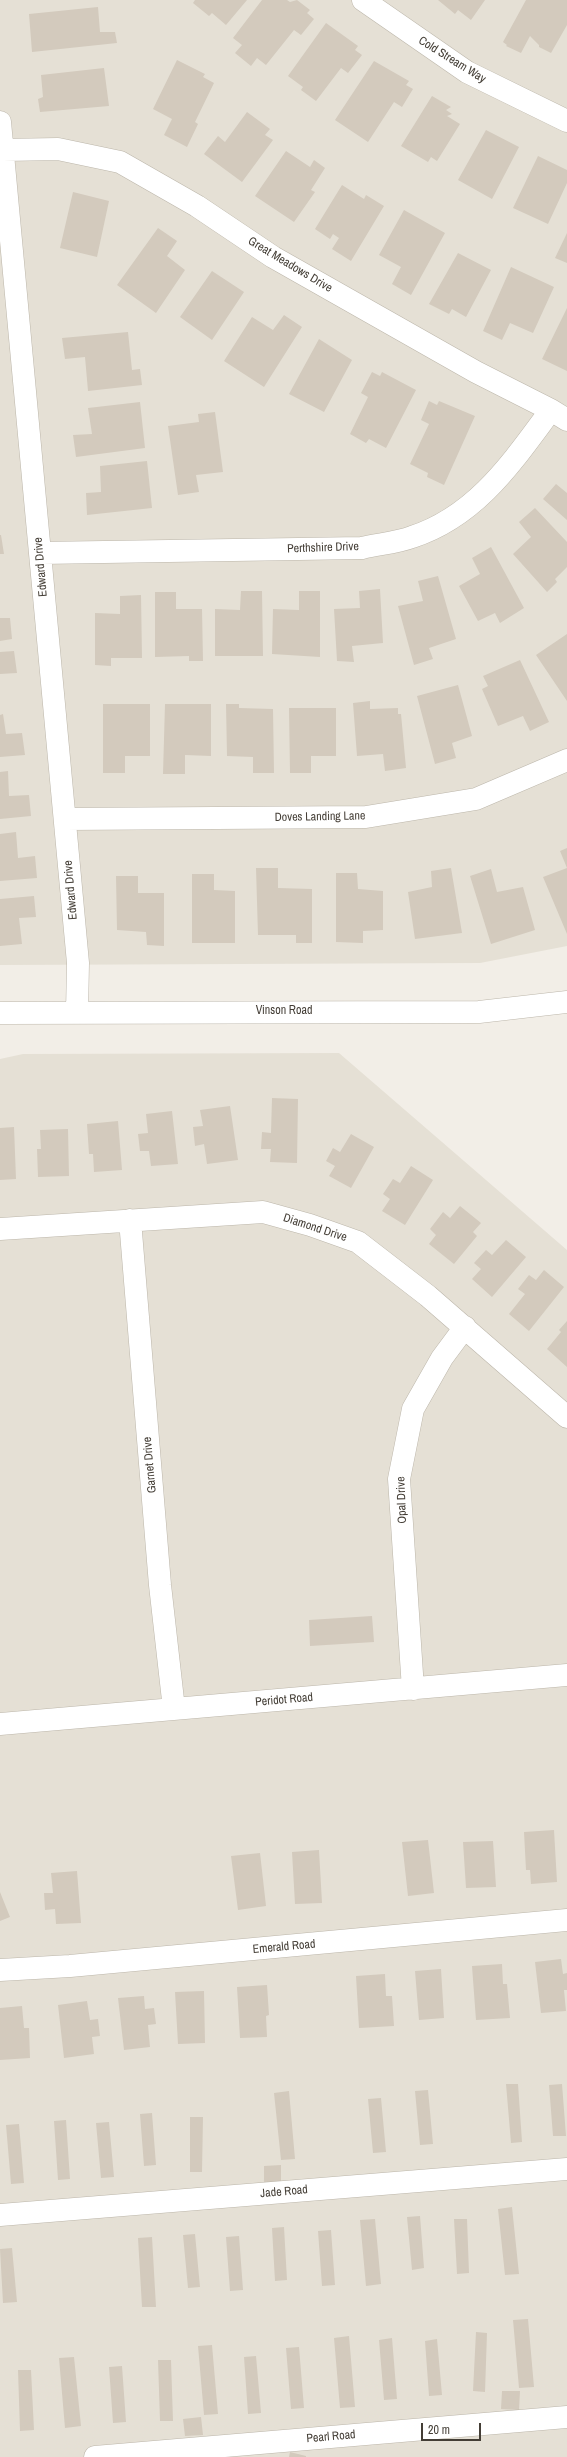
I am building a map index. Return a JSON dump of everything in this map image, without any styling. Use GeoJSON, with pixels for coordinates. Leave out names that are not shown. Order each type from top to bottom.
{"type":"FeatureCollection","features":[{"type":"Feature","properties":{"kind":"street","name":"Cold Stream Way"},"geometry":{"type":"LineString","coordinates":[[363,0],[467,72],[567,121]]}},
{"type":"Feature","properties":{"kind":"street","name":"Edward Drive"},"geometry":{"type":"LineString","coordinates":[[0,122],[78,963],[77,1013]]}},
{"type":"Feature","properties":{"kind":"street","name":"Great Meadows Drive"},"geometry":{"type":"LineString","coordinates":[[3,150],[58,149],[120,162],[197,206],[273,258],[476,372],[559,415]]}},
{"type":"Feature","properties":{"kind":"street","name":"Perthshire Drive"},"geometry":{"type":"LineString","coordinates":[[40,553],[362,548],[413,537],[460,514],[499,480],[559,415]]}},
{"type":"Feature","properties":{"kind":"street","name":"Doves Landing Lane"},"geometry":{"type":"LineString","coordinates":[[65,819],[366,817],[476,799],[567,760]]}},
{"type":"Feature","properties":{"kind":"street","name":"Vinson Road"},"geometry":{"type":"LineString","coordinates":[[0,1013],[479,1012],[567,1002]]}},
{"type":"Feature","properties":{"kind":"street","name":"Diamond Drive"},"geometry":{"type":"LineString","coordinates":[[0,1229],[263,1212],[310,1225],[358,1242],[428,1296],[567,1417]]}},
{"type":"Feature","properties":{"kind":"street","name":"Garnet Drive"},"geometry":{"type":"LineString","coordinates":[[130,1220],[160,1585],[174,1709]]}},
{"type":"Feature","properties":{"kind":"street","name":"Opal Drive"},"geometry":{"type":"LineString","coordinates":[[413,1689],[399,1479],[413,1409],[442,1358],[465,1327]]}},
{"type":"Feature","properties":{"kind":"street","name":"Peridot Road"},"geometry":{"type":"LineString","coordinates":[[0,1724],[567,1675]]}},
{"type":"Feature","properties":{"kind":"street","name":"Emerald Road"},"geometry":{"type":"LineString","coordinates":[[0,1970],[70,1966],[567,1920]]}},
{"type":"Feature","properties":{"kind":"street","name":"Jade Road"},"geometry":{"type":"LineString","coordinates":[[0,2216],[567,2169]]}},
{"type":"Feature","properties":{"kind":"street","name":"Pearl Road"},"geometry":{"type":"LineString","coordinates":[[95,2457],[567,2417]]}},
{"type":"Feature","properties":{"kind":"shaded area"},"geometry":{"type":"Polygon","coordinates":[[[0,0],[567,0],[567,946],[480,963],[0,965],[0,0]]]}},
{"type":"Feature","properties":{"kind":"shaded area"},"geometry":{"type":"Polygon","coordinates":[[[339,1053],[567,1250],[567,2457],[0,2457],[0,1059],[23,1054],[339,1053]]]}},
{"type":"Feature","properties":{"kind":"building"},"geometry":{"type":"Polygon","coordinates":[[[195,0],[247,0],[226,25],[212,13],[209,16],[193,3],[195,0]]]}},
{"type":"Feature","properties":{"kind":"building"},"geometry":{"type":"Polygon","coordinates":[[[262,0],[287,0],[290,2],[297,0],[310,10],[307,13],[314,19],[301,35],[294,30],[266,65],[257,58],[251,66],[235,53],[242,45],[233,38],[262,0]]]}},
{"type":"Feature","properties":{"kind":"building"},"geometry":{"type":"Polygon","coordinates":[[[438,0],[485,0],[471,20],[458,10],[455,14],[438,0]]]}},
{"type":"Feature","properties":{"kind":"building"},"geometry":{"type":"Polygon","coordinates":[[[526,0],[567,0],[567,25],[551,53],[539,47],[539,45],[530,36],[521,53],[506,46],[507,45],[503,42],[526,0]]]}},
{"type":"Feature","properties":{"kind":"building"},"geometry":{"type":"Polygon","coordinates":[[[98,7],[100,32],[115,32],[117,43],[32,52],[29,14],[98,7]]]}},
{"type":"Feature","properties":{"kind":"building"},"geometry":{"type":"Polygon","coordinates":[[[326,23],[358,46],[355,50],[362,55],[348,73],[341,68],[316,101],[301,90],[303,87],[288,76],[326,23]]]}},
{"type":"Feature","properties":{"kind":"building"},"geometry":{"type":"Polygon","coordinates":[[[177,60],[205,74],[203,77],[214,83],[195,122],[198,124],[187,147],[164,135],[172,119],[153,109],[177,60]]]}},
{"type":"Feature","properties":{"kind":"building"},"geometry":{"type":"Polygon","coordinates":[[[374,61],[409,81],[406,85],[413,89],[402,107],[394,102],[368,142],[335,120],[374,61]]]}},
{"type":"Feature","properties":{"kind":"building"},"geometry":{"type":"Polygon","coordinates":[[[104,68],[109,106],[40,112],[38,99],[43,97],[41,75],[104,68]]]}},
{"type":"Feature","properties":{"kind":"building"},"geometry":{"type":"Polygon","coordinates":[[[432,96],[451,107],[446,110],[452,114],[447,116],[460,124],[437,161],[431,157],[428,162],[401,146],[432,96]]]}},
{"type":"Feature","properties":{"kind":"building"},"geometry":{"type":"Polygon","coordinates":[[[247,112],[270,129],[265,135],[273,140],[242,182],[204,154],[218,136],[225,142],[247,112]]]}},
{"type":"Feature","properties":{"kind":"building"},"geometry":{"type":"Polygon","coordinates":[[[486,130],[519,147],[492,199],[458,180],[486,130]]]}},
{"type":"Feature","properties":{"kind":"building"},"geometry":{"type":"Polygon","coordinates":[[[286,151],[310,167],[314,160],[325,168],[311,190],[315,192],[294,222],[255,196],[286,151]]]}},
{"type":"Feature","properties":{"kind":"building"},"geometry":{"type":"Polygon","coordinates":[[[538,156],[567,170],[567,183],[548,224],[513,208],[538,156]]]}},
{"type":"Feature","properties":{"kind":"building"},"geometry":{"type":"Polygon","coordinates":[[[342,185],[364,199],[366,195],[384,206],[351,261],[332,249],[339,238],[333,234],[330,239],[315,229],[342,185]]]}},
{"type":"Feature","properties":{"kind":"building"},"geometry":{"type":"Polygon","coordinates":[[[73,192],[109,201],[97,257],[60,248],[73,192]]]}},
{"type":"Feature","properties":{"kind":"building"},"geometry":{"type":"Polygon","coordinates":[[[404,210],[445,233],[411,295],[392,284],[401,267],[379,255],[404,210]]]}},
{"type":"Feature","properties":{"kind":"building"},"geometry":{"type":"Polygon","coordinates":[[[158,228],[177,241],[167,256],[185,270],[156,313],[117,285],[158,228]]]}},
{"type":"Feature","properties":{"kind":"building"},"geometry":{"type":"Polygon","coordinates":[[[567,233],[567,263],[555,258],[567,233]]]}},
{"type":"Feature","properties":{"kind":"building"},"geometry":{"type":"Polygon","coordinates":[[[458,253],[491,270],[466,317],[452,309],[449,314],[429,304],[458,253]]]}},
{"type":"Feature","properties":{"kind":"building"},"geometry":{"type":"Polygon","coordinates":[[[511,267],[554,287],[533,333],[510,323],[502,340],[483,331],[511,267]]]}},
{"type":"Feature","properties":{"kind":"building"},"geometry":{"type":"Polygon","coordinates":[[[212,271],[244,292],[212,340],[180,317],[212,271]]]}},
{"type":"Feature","properties":{"kind":"building"},"geometry":{"type":"Polygon","coordinates":[[[567,308],[567,371],[542,359],[567,308]]]}},
{"type":"Feature","properties":{"kind":"building"},"geometry":{"type":"Polygon","coordinates":[[[284,315],[302,327],[264,387],[224,361],[252,317],[273,330],[284,315]]]}},
{"type":"Feature","properties":{"kind":"building"},"geometry":{"type":"Polygon","coordinates":[[[128,332],[132,370],[140,369],[142,385],[88,391],[85,357],[65,359],[62,338],[128,332]]]}},
{"type":"Feature","properties":{"kind":"building"},"geometry":{"type":"Polygon","coordinates":[[[319,339],[352,360],[324,412],[289,394],[319,339]]]}},
{"type":"Feature","properties":{"kind":"building"},"geometry":{"type":"Polygon","coordinates":[[[372,372],[380,376],[382,372],[416,390],[386,448],[369,439],[366,443],[350,434],[368,397],[361,393],[372,372]]]}},
{"type":"Feature","properties":{"kind":"building"},"geometry":{"type":"Polygon","coordinates":[[[429,401],[437,405],[439,401],[475,416],[444,485],[427,477],[428,473],[410,464],[429,424],[421,420],[429,401]]]}},
{"type":"Feature","properties":{"kind":"building"},"geometry":{"type":"Polygon","coordinates":[[[140,402],[145,448],[76,457],[73,435],[92,434],[88,408],[140,402]]]}},
{"type":"Feature","properties":{"kind":"building"},"geometry":{"type":"Polygon","coordinates":[[[215,412],[223,472],[196,475],[199,492],[178,495],[168,426],[199,422],[198,414],[215,412]]]}},
{"type":"Feature","properties":{"kind":"building"},"geometry":{"type":"Polygon","coordinates":[[[147,461],[152,508],[87,515],[86,493],[101,492],[100,466],[147,461]]]}},
{"type":"Feature","properties":{"kind":"building"},"geometry":{"type":"Polygon","coordinates":[[[556,484],[567,493],[567,520],[543,499],[556,484]]]}},
{"type":"Feature","properties":{"kind":"building"},"geometry":{"type":"Polygon","coordinates":[[[535,508],[567,542],[567,567],[555,579],[557,582],[547,592],[513,554],[531,537],[519,522],[535,508]]]}},
{"type":"Feature","properties":{"kind":"building"},"geometry":{"type":"Polygon","coordinates":[[[1,535],[4,554],[0,554],[1,535]]]}},
{"type":"Feature","properties":{"kind":"building"},"geometry":{"type":"Polygon","coordinates":[[[491,547],[524,608],[500,623],[495,613],[478,621],[459,586],[480,574],[472,558],[491,547]]]}},
{"type":"Feature","properties":{"kind":"building"},"geometry":{"type":"Polygon","coordinates":[[[438,576],[456,639],[429,648],[433,659],[414,665],[398,606],[423,601],[418,581],[438,576]]]}},
{"type":"Feature","properties":{"kind":"building"},"geometry":{"type":"Polygon","coordinates":[[[380,589],[383,643],[352,646],[354,662],[337,661],[334,609],[360,608],[359,591],[380,589]]]}},
{"type":"Feature","properties":{"kind":"building"},"geometry":{"type":"Polygon","coordinates":[[[241,591],[262,591],[263,656],[215,656],[215,609],[240,610],[241,591]]]}},
{"type":"Feature","properties":{"kind":"building"},"geometry":{"type":"Polygon","coordinates":[[[299,591],[320,591],[320,657],[272,654],[273,609],[299,610],[299,591]]]}},
{"type":"Feature","properties":{"kind":"building"},"geometry":{"type":"Polygon","coordinates":[[[155,592],[176,592],[176,609],[202,609],[203,661],[189,661],[189,656],[155,657],[155,592]]]}},
{"type":"Feature","properties":{"kind":"building"},"geometry":{"type":"Polygon","coordinates":[[[141,595],[142,658],[111,658],[111,666],[95,665],[95,613],[120,614],[120,596],[141,595]]]}},
{"type":"Feature","properties":{"kind":"building"},"geometry":{"type":"Polygon","coordinates":[[[0,618],[10,618],[12,639],[0,641],[0,618]]]}},
{"type":"Feature","properties":{"kind":"building"},"geometry":{"type":"Polygon","coordinates":[[[567,634],[567,701],[536,655],[567,634]]]}},
{"type":"Feature","properties":{"kind":"building"},"geometry":{"type":"Polygon","coordinates":[[[14,651],[17,673],[0,674],[0,652],[14,651]]]}},
{"type":"Feature","properties":{"kind":"building"},"geometry":{"type":"Polygon","coordinates":[[[520,660],[549,722],[530,731],[523,716],[498,726],[482,689],[488,686],[483,676],[520,660]]]}},
{"type":"Feature","properties":{"kind":"building"},"geometry":{"type":"Polygon","coordinates":[[[458,685],[472,736],[452,743],[456,758],[435,764],[417,696],[458,685]]]}},
{"type":"Feature","properties":{"kind":"building"},"geometry":{"type":"Polygon","coordinates":[[[370,701],[370,709],[398,708],[398,714],[401,714],[406,768],[385,771],[383,754],[357,756],[353,703],[370,701]]]}},
{"type":"Feature","properties":{"kind":"building"},"geometry":{"type":"Polygon","coordinates":[[[103,704],[150,704],[150,756],[125,756],[125,773],[103,773],[103,704]]]}},
{"type":"Feature","properties":{"kind":"building"},"geometry":{"type":"Polygon","coordinates":[[[165,704],[211,704],[211,756],[185,755],[185,774],[163,774],[165,704]]]}},
{"type":"Feature","properties":{"kind":"building"},"geometry":{"type":"Polygon","coordinates":[[[226,704],[239,704],[239,708],[273,709],[274,773],[253,773],[253,757],[227,756],[226,704]]]}},
{"type":"Feature","properties":{"kind":"building"},"geometry":{"type":"Polygon","coordinates":[[[289,708],[336,708],[336,756],[311,756],[311,773],[290,773],[289,708]]]}},
{"type":"Feature","properties":{"kind":"building"},"geometry":{"type":"Polygon","coordinates":[[[3,714],[6,734],[22,733],[25,755],[0,757],[0,715],[3,714]]]}},
{"type":"Feature","properties":{"kind":"building"},"geometry":{"type":"Polygon","coordinates":[[[8,771],[9,796],[29,795],[31,816],[0,819],[0,772],[8,771]]]}},
{"type":"Feature","properties":{"kind":"building"},"geometry":{"type":"Polygon","coordinates":[[[16,832],[18,858],[35,856],[37,878],[0,881],[0,834],[16,832]]]}},
{"type":"Feature","properties":{"kind":"building"},"geometry":{"type":"Polygon","coordinates":[[[567,848],[567,868],[560,851],[567,848]]]}},
{"type":"Feature","properties":{"kind":"building"},"geometry":{"type":"Polygon","coordinates":[[[256,868],[278,868],[278,888],[312,889],[312,943],[296,943],[296,935],[258,935],[256,868]]]}},
{"type":"Feature","properties":{"kind":"building"},"geometry":{"type":"Polygon","coordinates":[[[451,868],[462,933],[415,939],[408,892],[432,887],[431,871],[451,868]]]}},
{"type":"Feature","properties":{"kind":"building"},"geometry":{"type":"Polygon","coordinates":[[[567,868],[567,934],[543,877],[567,868]]]}},
{"type":"Feature","properties":{"kind":"building"},"geometry":{"type":"Polygon","coordinates":[[[491,869],[497,892],[523,887],[535,930],[491,944],[470,876],[491,869]]]}},
{"type":"Feature","properties":{"kind":"building"},"geometry":{"type":"Polygon","coordinates":[[[336,873],[357,873],[358,889],[383,891],[383,930],[363,931],[363,943],[336,942],[336,873]]]}},
{"type":"Feature","properties":{"kind":"building"},"geometry":{"type":"Polygon","coordinates":[[[192,874],[214,874],[214,890],[235,891],[235,943],[192,943],[192,874]]]}},
{"type":"Feature","properties":{"kind":"building"},"geometry":{"type":"Polygon","coordinates":[[[116,876],[138,876],[138,893],[164,893],[164,946],[147,945],[146,932],[117,930],[116,876]]]}},
{"type":"Feature","properties":{"kind":"building"},"geometry":{"type":"Polygon","coordinates":[[[34,896],[36,917],[19,918],[22,944],[0,946],[0,899],[34,896]]]}},
{"type":"Feature","properties":{"kind":"building"},"geometry":{"type":"Polygon","coordinates":[[[272,1098],[298,1099],[297,1163],[270,1162],[271,1149],[261,1149],[262,1132],[271,1133],[272,1098]]]}},
{"type":"Feature","properties":{"kind":"building"},"geometry":{"type":"Polygon","coordinates":[[[230,1106],[238,1160],[207,1164],[204,1144],[195,1146],[193,1127],[203,1126],[200,1110],[230,1106]]]}},
{"type":"Feature","properties":{"kind":"building"},"geometry":{"type":"Polygon","coordinates":[[[172,1111],[178,1164],[151,1166],[149,1151],[140,1151],[138,1134],[148,1133],[146,1114],[172,1111]]]}},
{"type":"Feature","properties":{"kind":"building"},"geometry":{"type":"Polygon","coordinates":[[[118,1121],[122,1170],[94,1172],[93,1154],[89,1154],[87,1124],[118,1121]]]}},
{"type":"Feature","properties":{"kind":"building"},"geometry":{"type":"Polygon","coordinates":[[[14,1127],[16,1179],[0,1180],[0,1128],[14,1127]]]}},
{"type":"Feature","properties":{"kind":"building"},"geometry":{"type":"Polygon","coordinates":[[[68,1129],[69,1176],[38,1177],[37,1149],[41,1149],[40,1130],[68,1129]]]}},
{"type":"Feature","properties":{"kind":"building"},"geometry":{"type":"Polygon","coordinates":[[[351,1134],[374,1147],[351,1188],[329,1176],[335,1166],[326,1161],[333,1148],[340,1152],[351,1134]]]}},
{"type":"Feature","properties":{"kind":"building"},"geometry":{"type":"Polygon","coordinates":[[[411,1166],[433,1180],[405,1225],[382,1211],[390,1199],[383,1194],[393,1179],[400,1183],[411,1166]]]}},
{"type":"Feature","properties":{"kind":"building"},"geometry":{"type":"Polygon","coordinates":[[[460,1206],[481,1223],[473,1232],[477,1236],[454,1264],[429,1244],[436,1235],[430,1229],[443,1212],[450,1218],[460,1206]]]}},
{"type":"Feature","properties":{"kind":"building"},"geometry":{"type":"Polygon","coordinates":[[[506,1240],[526,1257],[492,1297],[472,1279],[481,1269],[474,1263],[486,1250],[492,1255],[506,1240]]]}},
{"type":"Feature","properties":{"kind":"building"},"geometry":{"type":"Polygon","coordinates":[[[544,1270],[564,1287],[529,1331],[509,1314],[525,1294],[518,1289],[529,1275],[536,1280],[544,1270]]]}},
{"type":"Feature","properties":{"kind":"building"},"geometry":{"type":"Polygon","coordinates":[[[567,1321],[567,1367],[547,1349],[561,1332],[559,1330],[567,1321]]]}},
{"type":"Feature","properties":{"kind":"building"},"geometry":{"type":"Polygon","coordinates":[[[372,1616],[374,1642],[310,1646],[309,1620],[372,1616]]]}},
{"type":"Feature","properties":{"kind":"building"},"geometry":{"type":"Polygon","coordinates":[[[554,1830],[557,1882],[531,1884],[530,1870],[526,1870],[524,1832],[554,1830]]]}},
{"type":"Feature","properties":{"kind":"building"},"geometry":{"type":"Polygon","coordinates":[[[428,1840],[434,1893],[408,1896],[402,1842],[428,1840]]]}},
{"type":"Feature","properties":{"kind":"building"},"geometry":{"type":"Polygon","coordinates":[[[493,1841],[496,1887],[466,1888],[463,1842],[493,1841]]]}},
{"type":"Feature","properties":{"kind":"building"},"geometry":{"type":"Polygon","coordinates":[[[319,1850],[322,1903],[295,1904],[292,1852],[319,1850]]]}},
{"type":"Feature","properties":{"kind":"building"},"geometry":{"type":"Polygon","coordinates":[[[260,1853],[266,1906],[238,1910],[231,1856],[260,1853]]]}},
{"type":"Feature","properties":{"kind":"building"},"geometry":{"type":"Polygon","coordinates":[[[77,1871],[81,1923],[56,1924],[55,1909],[45,1910],[44,1893],[53,1893],[51,1873],[77,1871]]]}},
{"type":"Feature","properties":{"kind":"building"},"geometry":{"type":"Polygon","coordinates":[[[0,1892],[10,1917],[0,1921],[0,1892]]]}},
{"type":"Feature","properties":{"kind":"building"},"geometry":{"type":"Polygon","coordinates":[[[561,1959],[563,1974],[567,1973],[567,1990],[564,1990],[566,2011],[541,2013],[535,1962],[561,1959]]]}},
{"type":"Feature","properties":{"kind":"building"},"geometry":{"type":"Polygon","coordinates":[[[502,1964],[503,1984],[507,1984],[510,2018],[476,2020],[472,1966],[502,1964]]]}},
{"type":"Feature","properties":{"kind":"building"},"geometry":{"type":"Polygon","coordinates":[[[441,1969],[444,2018],[419,2020],[415,1971],[441,1969]]]}},
{"type":"Feature","properties":{"kind":"building"},"geometry":{"type":"Polygon","coordinates":[[[385,1974],[386,1996],[392,1996],[394,2026],[359,2028],[356,1976],[385,1974]]]}},
{"type":"Feature","properties":{"kind":"building"},"geometry":{"type":"Polygon","coordinates":[[[267,1985],[269,2015],[266,2016],[267,2037],[240,2038],[237,1987],[267,1985]]]}},
{"type":"Feature","properties":{"kind":"building"},"geometry":{"type":"Polygon","coordinates":[[[204,1991],[205,2043],[178,2044],[175,1992],[204,1991]]]}},
{"type":"Feature","properties":{"kind":"building"},"geometry":{"type":"Polygon","coordinates":[[[144,1996],[145,2009],[154,2008],[156,2024],[148,2025],[150,2047],[124,2050],[118,1998],[144,1996]]]}},
{"type":"Feature","properties":{"kind":"building"},"geometry":{"type":"Polygon","coordinates":[[[87,2001],[90,2020],[98,2019],[100,2036],[92,2037],[94,2054],[64,2058],[58,2005],[87,2001]]]}},
{"type":"Feature","properties":{"kind":"building"},"geometry":{"type":"Polygon","coordinates":[[[22,2006],[24,2028],[29,2028],[30,2058],[0,2060],[0,2008],[22,2006]]]}},
{"type":"Feature","properties":{"kind":"building"},"geometry":{"type":"Polygon","coordinates":[[[506,2084],[518,2084],[522,2142],[511,2143],[506,2084]]]}},
{"type":"Feature","properties":{"kind":"building"},"geometry":{"type":"Polygon","coordinates":[[[562,2084],[566,2136],[553,2136],[549,2085],[562,2084]]]}},
{"type":"Feature","properties":{"kind":"building"},"geometry":{"type":"Polygon","coordinates":[[[428,2090],[433,2144],[420,2145],[415,2091],[428,2090]]]}},
{"type":"Feature","properties":{"kind":"building"},"geometry":{"type":"Polygon","coordinates":[[[289,2091],[295,2159],[281,2160],[274,2093],[289,2091]]]}},
{"type":"Feature","properties":{"kind":"building"},"geometry":{"type":"Polygon","coordinates":[[[381,2098],[386,2152],[373,2153],[368,2099],[381,2098]]]}},
{"type":"Feature","properties":{"kind":"building"},"geometry":{"type":"Polygon","coordinates":[[[152,2113],[156,2165],[144,2166],[140,2114],[152,2113]]]}},
{"type":"Feature","properties":{"kind":"building"},"geometry":{"type":"Polygon","coordinates":[[[190,2117],[203,2117],[202,2172],[190,2172],[190,2117]]]}},
{"type":"Feature","properties":{"kind":"building"},"geometry":{"type":"Polygon","coordinates":[[[66,2120],[70,2179],[58,2180],[54,2121],[66,2120]]]}},
{"type":"Feature","properties":{"kind":"building"},"geometry":{"type":"Polygon","coordinates":[[[109,2122],[114,2177],[101,2178],[96,2123],[109,2122]]]}},
{"type":"Feature","properties":{"kind":"building"},"geometry":{"type":"Polygon","coordinates":[[[19,2124],[24,2183],[11,2184],[6,2125],[19,2124]]]}},
{"type":"Feature","properties":{"kind":"building"},"geometry":{"type":"Polygon","coordinates":[[[281,2165],[281,2182],[264,2183],[264,2166],[281,2165]]]}},
{"type":"Feature","properties":{"kind":"building"},"geometry":{"type":"Polygon","coordinates":[[[512,2207],[519,2274],[505,2275],[498,2209],[512,2207]]]}},
{"type":"Feature","properties":{"kind":"building"},"geometry":{"type":"Polygon","coordinates":[[[420,2216],[424,2268],[412,2270],[407,2217],[420,2216]]]}},
{"type":"Feature","properties":{"kind":"building"},"geometry":{"type":"Polygon","coordinates":[[[375,2219],[381,2284],[366,2286],[360,2220],[375,2219]]]}},
{"type":"Feature","properties":{"kind":"building"},"geometry":{"type":"Polygon","coordinates":[[[454,2219],[467,2219],[469,2273],[457,2274],[454,2219]]]}},
{"type":"Feature","properties":{"kind":"building"},"geometry":{"type":"Polygon","coordinates":[[[284,2227],[287,2280],[275,2281],[272,2228],[284,2227]]]}},
{"type":"Feature","properties":{"kind":"building"},"geometry":{"type":"Polygon","coordinates":[[[331,2230],[335,2285],[322,2286],[318,2231],[331,2230]]]}},
{"type":"Feature","properties":{"kind":"building"},"geometry":{"type":"Polygon","coordinates":[[[195,2234],[200,2287],[188,2288],[183,2235],[195,2234]]]}},
{"type":"Feature","properties":{"kind":"building"},"geometry":{"type":"Polygon","coordinates":[[[239,2236],[243,2290],[230,2291],[226,2237],[239,2236]]]}},
{"type":"Feature","properties":{"kind":"building"},"geometry":{"type":"Polygon","coordinates":[[[152,2237],[156,2307],[142,2307],[138,2238],[152,2237]]]}},
{"type":"Feature","properties":{"kind":"building"},"geometry":{"type":"Polygon","coordinates":[[[12,2248],[17,2302],[3,2303],[0,2249],[12,2248]]]}},
{"type":"Feature","properties":{"kind":"building"},"geometry":{"type":"Polygon","coordinates":[[[528,2319],[534,2387],[519,2388],[513,2320],[528,2319]]]}},
{"type":"Feature","properties":{"kind":"building"},"geometry":{"type":"Polygon","coordinates":[[[476,2332],[487,2333],[485,2392],[473,2391],[476,2332]]]}},
{"type":"Feature","properties":{"kind":"building"},"geometry":{"type":"Polygon","coordinates":[[[349,2336],[355,2407],[340,2408],[334,2338],[349,2336]]]}},
{"type":"Feature","properties":{"kind":"building"},"geometry":{"type":"Polygon","coordinates":[[[392,2338],[397,2399],[384,2400],[379,2340],[392,2338]]]}},
{"type":"Feature","properties":{"kind":"building"},"geometry":{"type":"Polygon","coordinates":[[[437,2339],[442,2395],[429,2396],[425,2341],[437,2339]]]}},
{"type":"Feature","properties":{"kind":"building"},"geometry":{"type":"Polygon","coordinates":[[[212,2345],[218,2414],[204,2415],[198,2346],[212,2345]]]}},
{"type":"Feature","properties":{"kind":"building"},"geometry":{"type":"Polygon","coordinates":[[[299,2347],[304,2408],[291,2409],[286,2348],[299,2347]]]}},
{"type":"Feature","properties":{"kind":"building"},"geometry":{"type":"Polygon","coordinates":[[[256,2356],[261,2413],[248,2414],[244,2357],[256,2356]]]}},
{"type":"Feature","properties":{"kind":"building"},"geometry":{"type":"Polygon","coordinates":[[[74,2357],[81,2426],[65,2428],[59,2358],[74,2357]]]}},
{"type":"Feature","properties":{"kind":"building"},"geometry":{"type":"Polygon","coordinates":[[[158,2360],[171,2360],[173,2421],[160,2421],[158,2360]]]}},
{"type":"Feature","properties":{"kind":"building"},"geometry":{"type":"Polygon","coordinates":[[[122,2366],[126,2422],[113,2423],[109,2367],[122,2366]]]}},
{"type":"Feature","properties":{"kind":"building"},"geometry":{"type":"Polygon","coordinates":[[[18,2370],[31,2370],[34,2430],[20,2431],[18,2370]]]}},
{"type":"Feature","properties":{"kind":"building"},"geometry":{"type":"Polygon","coordinates":[[[502,2391],[520,2391],[519,2410],[501,2409],[502,2391]]]}},
{"type":"Feature","properties":{"kind":"building"},"geometry":{"type":"Polygon","coordinates":[[[201,2417],[203,2435],[185,2436],[183,2419],[201,2417]]]}},
{"type":"Feature","properties":{"kind":"building"},"geometry":{"type":"Polygon","coordinates":[[[290,2452],[306,2456],[306,2457],[289,2457],[290,2452]]]}}]}
